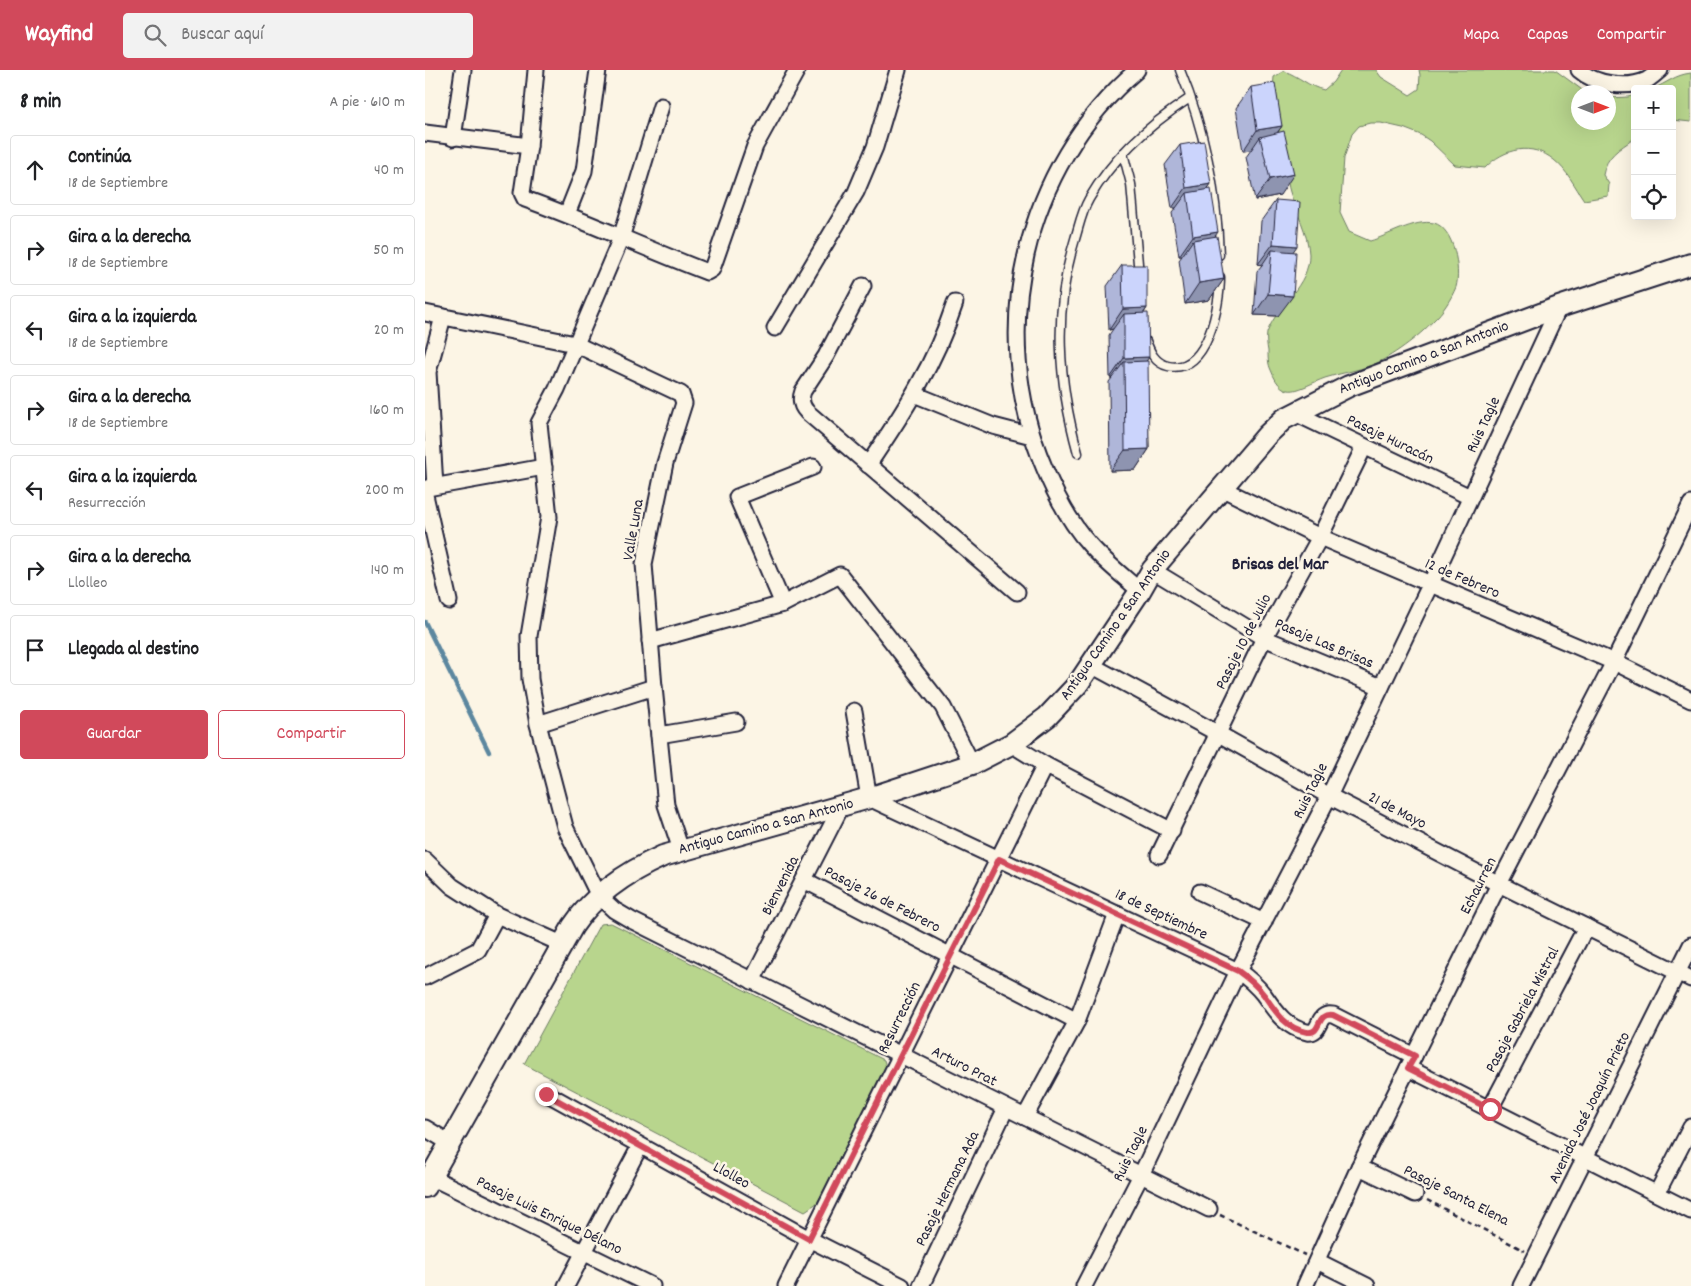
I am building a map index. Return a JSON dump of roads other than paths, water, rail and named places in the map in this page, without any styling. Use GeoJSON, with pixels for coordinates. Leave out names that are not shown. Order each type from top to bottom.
{"type":"FeatureCollection","features":[{"type":"Feature","properties":{"kind":"street"},"geometry":{"type":"LineString","coordinates":[[453,138],[463,70]]}},
{"type":"Feature","properties":{"kind":"street"},"geometry":{"type":"LineString","coordinates":[[536,70],[529,146],[522,193],[525,199],[567,214],[621,238],[707,272],[712,269],[755,146],[797,70]]}},
{"type":"Feature","properties":{"kind":"street"},"geometry":{"type":"LineString","coordinates":[[567,214],[584,171],[598,70]]}},
{"type":"Feature","properties":{"kind":"street"},"geometry":{"type":"LineString","coordinates":[[775,328],[856,192],[875,147],[898,70]]}},
{"type":"Feature","properties":{"kind":"street"},"geometry":{"type":"LineString","coordinates":[[1137,70],[1094,113],[1065,154],[1043,200],[1029,240],[1021,274],[1017,335],[1019,378],[1024,404],[1032,436],[1049,478],[1074,523],[1089,544],[1140,591]]}},
{"type":"Feature","properties":{"kind":"street"},"geometry":{"type":"LineString","coordinates":[[1579,70],[1595,80],[1610,84],[1634,84],[1649,79],[1660,70]]}},
{"type":"Feature","properties":{"kind":"street"},"geometry":{"type":"LineString","coordinates":[[599,896],[565,827],[538,724],[530,679],[529,636],[549,517],[539,423],[557,389],[621,238],[661,106]]}},
{"type":"Feature","properties":{"kind":"street"},"geometry":{"type":"LineString","coordinates":[[425,133],[529,146]]}},
{"type":"Feature","properties":{"kind":"street","name":"Antiguo Camino a San Antonio"},"geometry":{"type":"LineString","coordinates":[[428,1182],[562,944],[584,910],[599,896],[634,870],[663,856],[681,850],[841,807],[972,764],[1011,744],[1053,712],[1078,684],[1152,570],[1267,435],[1284,419],[1349,386],[1559,306],[1691,264]]}},
{"type":"Feature","properties":{"kind":"street"},"geometry":{"type":"LineString","coordinates":[[863,286],[826,356],[803,391],[801,400],[804,409],[1017,592]]}},
{"type":"Feature","properties":{"kind":"street"},"geometry":{"type":"LineString","coordinates":[[868,465],[914,394],[939,348],[955,303]]}},
{"type":"Feature","properties":{"kind":"street","name":"Ruis Tagle"},"geometry":{"type":"LineString","coordinates":[[1084,1286],[1141,1175],[1238,971],[1329,796],[1430,585],[1559,306]]}},
{"type":"Feature","properties":{"kind":"street","name":"Valle Luna"},"geometry":{"type":"LineString","coordinates":[[425,314],[575,344],[681,394],[684,402],[665,463],[644,564],[666,805],[681,850]]}},
{"type":"Feature","properties":{"kind":"street"},"geometry":{"type":"LineString","coordinates":[[443,317],[427,372],[428,490],[449,601]]}},
{"type":"Feature","properties":{"kind":"street"},"geometry":{"type":"LineString","coordinates":[[914,394],[993,426],[1032,436]]}},
{"type":"Feature","properties":{"kind":"street","name":"Pasaje Huracán"},"geometry":{"type":"LineString","coordinates":[[1295,413],[1470,497]]}},
{"type":"Feature","properties":{"kind":"street","name":"Pasaje 10 de Julio"},"geometry":{"type":"LineString","coordinates":[[1159,855],[1217,733],[1265,638],[1320,538],[1364,447]]}},
{"type":"Feature","properties":{"kind":"street"},"geometry":{"type":"LineString","coordinates":[[428,490],[543,467]]}},
{"type":"Feature","properties":{"kind":"street"},"geometry":{"type":"LineString","coordinates":[[783,604],[737,498],[813,467]]}},
{"type":"Feature","properties":{"kind":"street","name":"12 de Febrero"},"geometry":{"type":"LineString","coordinates":[[1221,488],[1320,538],[1614,662],[1691,700]]}},
{"type":"Feature","properties":{"kind":"street","name":"Echaurren"},"geometry":{"type":"LineString","coordinates":[[1305,1286],[1359,1167],[1499,884],[1614,662],[1691,504]]}},
{"type":"Feature","properties":{"kind":"street","name":"Pasaje Las Brisas"},"geometry":{"type":"LineString","coordinates":[[1152,570],[1265,638],[1381,687]]}},
{"type":"Feature","properties":{"kind":"street"},"geometry":{"type":"LineString","coordinates":[[651,641],[783,604],[840,576],[943,707],[972,764]]}},
{"type":"Feature","properties":{"kind":"street","name":"21 de Mayo"},"geometry":{"type":"LineString","coordinates":[[1091,665],[1329,796],[1499,884],[1684,975]]}},
{"type":"Feature","properties":{"kind":"street"},"geometry":{"type":"LineString","coordinates":[[538,724],[654,687]]}},
{"type":"Feature","properties":{"kind":"street"},"geometry":{"type":"LineString","coordinates":[[854,711],[869,798]]}},
{"type":"Feature","properties":{"kind":"street"},"geometry":{"type":"LineString","coordinates":[[659,735],[736,722]]}},
{"type":"Feature","properties":{"kind":"street"},"geometry":{"type":"LineString","coordinates":[[1011,744],[1045,765],[1172,831]]}},
{"type":"Feature","properties":{"kind":"street","name":"Resurrección"},"geometry":{"type":"LineString","coordinates":[[786,1286],[1045,765]]}},
{"type":"Feature","properties":{"kind":"street","name":"18 de Septiembre"},"geometry":{"type":"LineString","coordinates":[[869,798],[1238,971],[1254,984],[1277,1015],[1294,1027],[1309,1032],[1313,1031],[1316,1029],[1321,1018],[1333,1015],[1490,1109],[1691,1211]]}},
{"type":"Feature","properties":{"kind":"street","name":"Bienvenida"},"geometry":{"type":"LineString","coordinates":[[752,981],[841,807]]}},
{"type":"Feature","properties":{"kind":"street"},"geometry":{"type":"LineString","coordinates":[[425,860],[451,886],[497,915],[562,944]]}},
{"type":"Feature","properties":{"kind":"street","name":"Pasaje 26 de Febrero"},"geometry":{"type":"LineString","coordinates":[[804,880],[1077,1021]]}},
{"type":"Feature","properties":{"kind":"street"},"geometry":{"type":"LineString","coordinates":[[1200,892],[1263,922]]}},
{"type":"Feature","properties":{"kind":"street","name":"Arturo Prat"},"geometry":{"type":"LineString","coordinates":[[599,896],[614,910],[631,920],[1209,1210]]}},
{"type":"Feature","properties":{"kind":"street"},"geometry":{"type":"LineString","coordinates":[[1025,1117],[1077,1021],[1117,914]]}},
{"type":"Feature","properties":{"kind":"street"},"geometry":{"type":"LineString","coordinates":[[425,977],[478,950],[497,915]]}},
{"type":"Feature","properties":{"kind":"street","name":"Pasaje Gabriela Mistral"},"geometry":{"type":"LineString","coordinates":[[1490,1109],[1586,927]]}},
{"type":"Feature","properties":{"kind":"street","name":"Avenida José Joaquín Prieto"},"geometry":{"type":"LineString","coordinates":[[1521,1286],[1585,1157],[1684,975],[1691,945]]}},
{"type":"Feature","properties":{"kind":"street","name":"Llolleo"},"geometry":{"type":"LineString","coordinates":[[546,1094],[809,1239],[902,1286]]}},
{"type":"Feature","properties":{"kind":"street","name":"Pasaje Hermana Ada"},"geometry":{"type":"LineString","coordinates":[[921,1286],[1006,1108]]}},
{"type":"Feature","properties":{"kind":"street"},"geometry":{"type":"LineString","coordinates":[[425,1128],[450,1143]]}},
{"type":"Feature","properties":{"kind":"street"},"geometry":{"type":"LineString","coordinates":[[1657,1194],[1691,1128]]}},
{"type":"Feature","properties":{"kind":"street"},"geometry":{"type":"LineString","coordinates":[[566,1286],[641,1146]]}},
{"type":"Feature","properties":{"kind":"street","name":"Pasaje Santa Elena"},"geometry":{"type":"LineString","coordinates":[[1359,1167],[1415,1194]]}},
{"type":"Feature","properties":{"kind":"street","name":"Pasaje Luis Enrique Délano"},"geometry":{"type":"LineString","coordinates":[[428,1182],[584,1252],[652,1286]]}},
{"type":"Feature","properties":{"kind":"street"},"geometry":{"type":"LineString","coordinates":[[1317,1261],[1367,1286]]}},
{"type":"Feature","properties":{"kind":"lane"},"geometry":{"type":"LineString","coordinates":[[1144,328],[1145,338],[1150,351],[1158,361],[1170,366],[1183,366],[1195,358],[1205,342],[1218,306],[1220,290],[1216,212],[1207,155],[1180,70]]}},
{"type":"Feature","properties":{"kind":"lane"},"geometry":{"type":"LineString","coordinates":[[1078,453],[1067,407],[1061,370],[1063,294],[1072,247],[1088,201],[1110,168],[1155,123],[1190,98]]}},
{"type":"Feature","properties":{"kind":"lane"},"geometry":{"type":"LineString","coordinates":[[1123,154],[1131,184],[1140,280]]}},
{"type":"Feature","properties":{"kind":"waterway"},"geometry":{"type":"LineString","coordinates":[[425,622],[489,752]]}},
{"type":"Feature","properties":{"kind":"district","name":"Brisas del Mar"},"geometry":{"type":"Point","coordinates":[1280,565]}}]}
